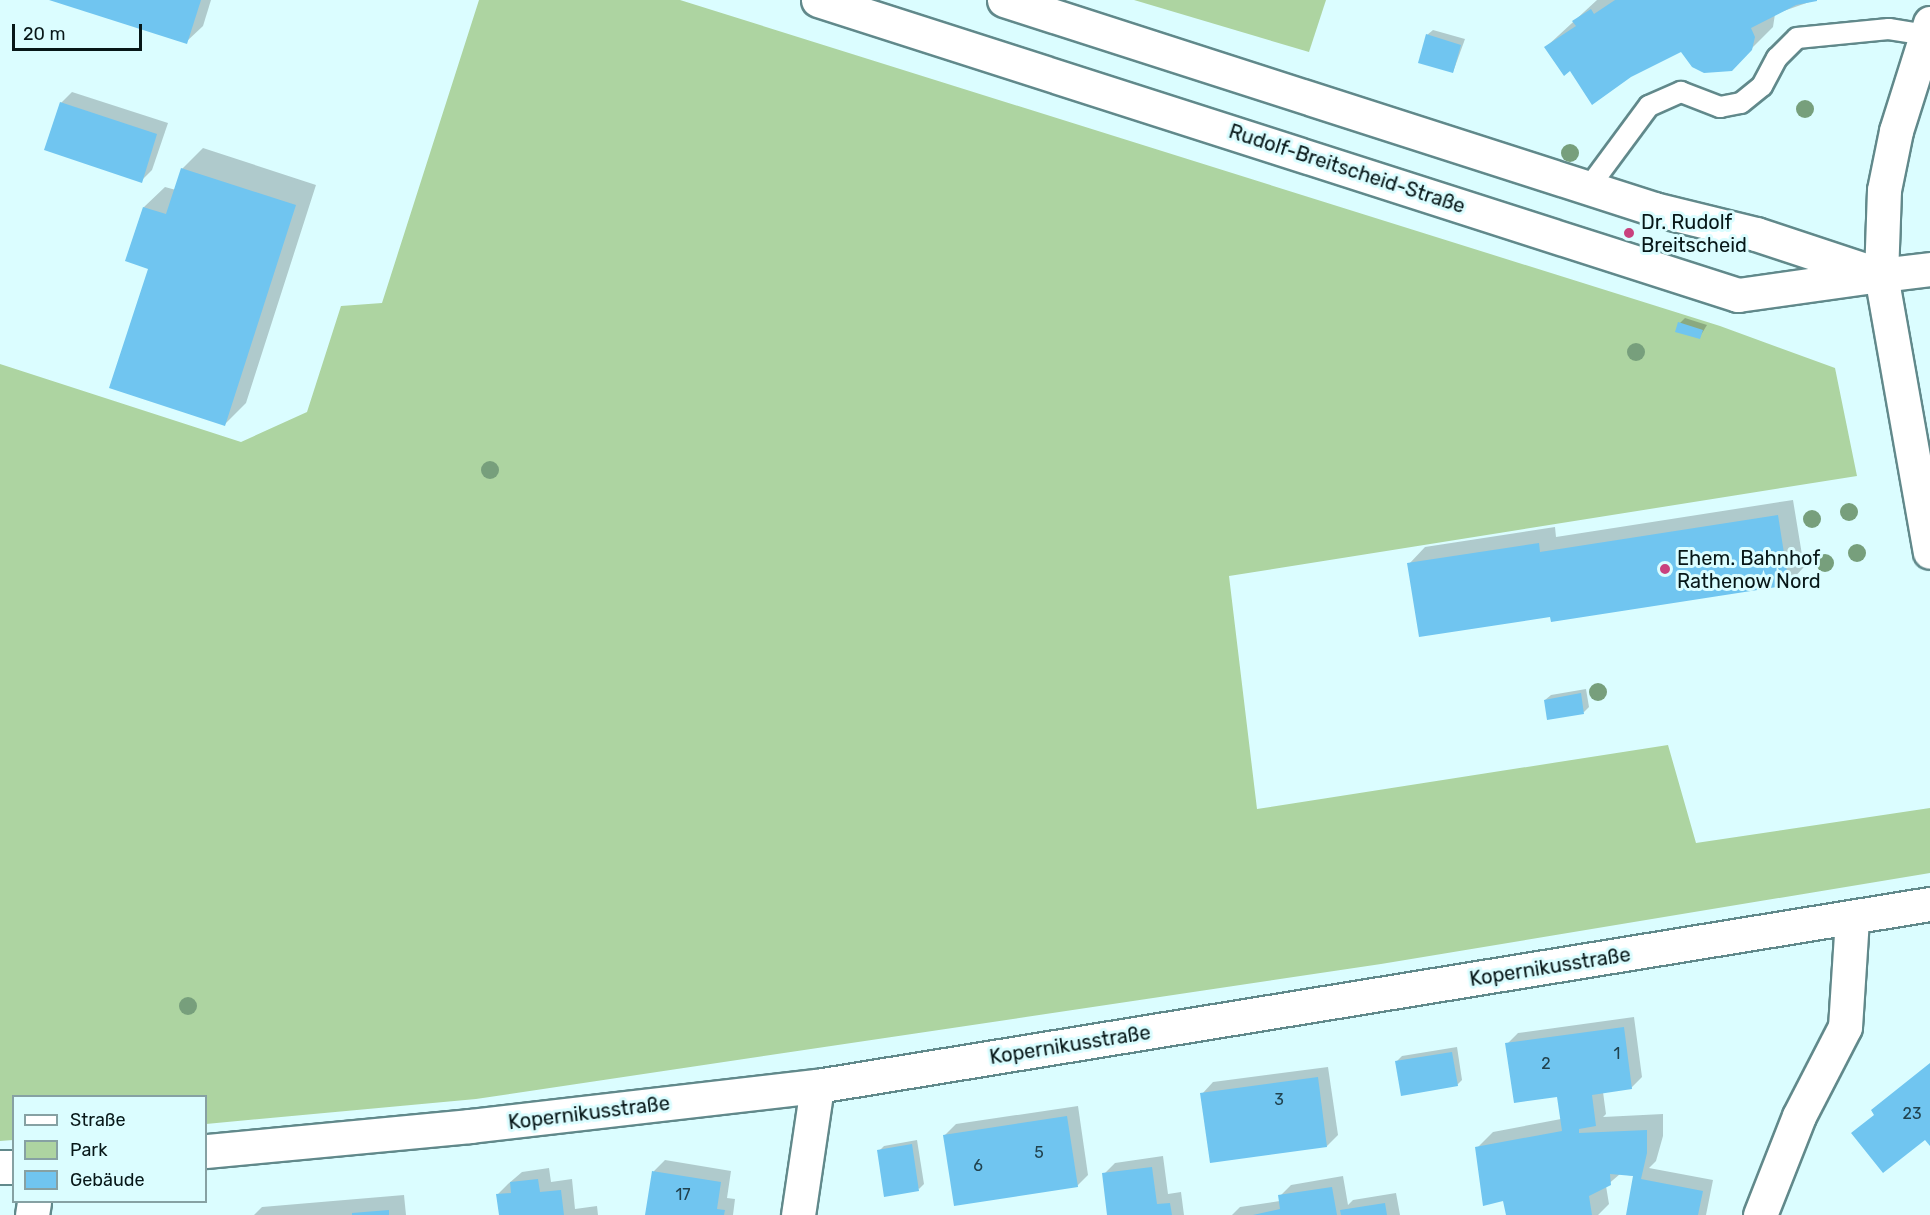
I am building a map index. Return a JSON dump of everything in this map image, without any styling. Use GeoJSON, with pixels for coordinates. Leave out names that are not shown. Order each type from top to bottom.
{"type":"FeatureCollection","features":[{"type":"Feature","properties":{"kind":"street","name":"Rudolf-Breitscheid-Straße"},"geometry":{"type":"LineString","coordinates":[[818,0],[1738,295],[1930,269]]}},
{"type":"Feature","properties":{"kind":"street"},"geometry":{"type":"LineString","coordinates":[[1004,0],[1654,209],[1756,234],[1881,275]]}},
{"type":"Feature","properties":{"kind":"street"},"geometry":{"type":"LineString","coordinates":[[1928,29],[1896,131],[1884,190],[1881,275],[1906,400],[1930,552]]}},
{"type":"Feature","properties":{"kind":"street","name":"Kopernikusstraße"},"geometry":{"type":"LineString","coordinates":[[207,1151],[482,1125],[817,1086],[1930,904]]}},
{"type":"Feature","properties":{"kind":"street"},"geometry":{"type":"LineString","coordinates":[[1760,1215],[1799,1116],[1845,1027],[1852,918]]}},
{"type":"Feature","properties":{"kind":"street"},"geometry":{"type":"LineString","coordinates":[[798,1215],[817,1086]]}},
{"type":"Feature","properties":{"kind":"lane"},"geometry":{"type":"LineString","coordinates":[[1589,187],[1649,106],[1681,92],[1720,106],[1741,103],[1761,86],[1777,58],[1797,38],[1889,29],[1928,29]]}},
{"type":"Feature","properties":{"kind":"green space"},"geometry":{"type":"Polygon","coordinates":[[[479,0],[680,0],[1720,326],[1835,368],[1857,476],[1229,576],[1257,809],[1668,745],[1696,843],[1930,808],[1930,873],[1381,964],[476,1099],[207,1124],[207,1095],[12,1095],[12,1140],[0,1141],[0,364],[241,442],[307,412],[341,306],[382,303],[479,0]]]}},
{"type":"Feature","properties":{"kind":"green space"},"geometry":{"type":"Polygon","coordinates":[[[1134,0],[1326,0],[1309,52],[1134,0]]]}},
{"type":"Feature","properties":{"kind":"building"},"geometry":{"type":"Polygon","coordinates":[[[49,0],[201,0],[187,44],[49,0]]]}},
{"type":"Feature","properties":{"kind":"building"},"geometry":{"type":"Polygon","coordinates":[[[1615,0],[1817,1],[1796,5],[1751,28],[1755,37],[1752,50],[1732,71],[1704,73],[1692,67],[1681,52],[1631,77],[1592,105],[1570,71],[1564,76],[1544,47],[1576,26],[1572,21],[1591,9],[1594,14],[1615,0]]]}},
{"type":"Feature","properties":{"kind":"building"},"geometry":{"type":"Polygon","coordinates":[[[1426,34],[1461,45],[1453,73],[1418,63],[1426,34]]]}},
{"type":"Feature","properties":{"kind":"building"},"geometry":{"type":"Polygon","coordinates":[[[60,102],[157,134],[142,183],[44,150],[60,102]]]}},
{"type":"Feature","properties":{"kind":"building"},"geometry":{"type":"Polygon","coordinates":[[[181,168],[296,205],[225,426],[109,388],[148,269],[125,261],[143,207],[166,214],[181,168]]]}},
{"type":"Feature","properties":{"kind":"building"},"geometry":{"type":"Polygon","coordinates":[[[1678,322],[1703,330],[1700,339],[1675,332],[1678,322]]]}},
{"type":"Feature","properties":{"kind":"building","name":"Ehem. Bahnhof Rathenow Nord"},"geometry":{"type":"Polygon","coordinates":[[[1778,515],[1789,585],[1551,622],[1550,617],[1419,637],[1407,563],[1539,543],[1540,552],[1778,515]]]}},
{"type":"Feature","properties":{"kind":"building"},"geometry":{"type":"Polygon","coordinates":[[[1581,693],[1584,714],[1547,720],[1544,700],[1581,693]]]}},
{"type":"Feature","properties":{"kind":"building"},"geometry":{"type":"Polygon","coordinates":[[[1624,1027],[1632,1089],[1592,1095],[1596,1126],[1579,1129],[1579,1133],[1647,1130],[1647,1153],[1641,1179],[1703,1191],[1698,1215],[1626,1215],[1633,1176],[1610,1174],[1611,1185],[1589,1196],[1592,1215],[1506,1215],[1503,1201],[1483,1206],[1475,1147],[1562,1131],[1557,1097],[1514,1103],[1505,1043],[1624,1027]]]}},
{"type":"Feature","properties":{"kind":"building"},"geometry":{"type":"Polygon","coordinates":[[[1452,1052],[1458,1086],[1401,1096],[1395,1061],[1452,1052]]]}},
{"type":"Feature","properties":{"kind":"building"},"geometry":{"type":"Polygon","coordinates":[[[1930,1063],[1930,1146],[1925,1140],[1883,1173],[1851,1133],[1874,1115],[1871,1110],[1930,1063]]]}},
{"type":"Feature","properties":{"kind":"building"},"geometry":{"type":"Polygon","coordinates":[[[1318,1077],[1327,1147],[1210,1163],[1200,1093],[1318,1077]]]}},
{"type":"Feature","properties":{"kind":"building"},"geometry":{"type":"Polygon","coordinates":[[[1067,1116],[1078,1187],[954,1206],[943,1135],[1067,1116]]]}},
{"type":"Feature","properties":{"kind":"building"},"geometry":{"type":"Polygon","coordinates":[[[912,1144],[919,1191],[884,1197],[877,1150],[912,1144]]]}},
{"type":"Feature","properties":{"kind":"building"},"geometry":{"type":"Polygon","coordinates":[[[1152,1167],[1157,1204],[1170,1203],[1172,1215],[1107,1215],[1102,1173],[1152,1167]]]}},
{"type":"Feature","properties":{"kind":"building"},"geometry":{"type":"Polygon","coordinates":[[[652,1171],[721,1182],[717,1209],[725,1210],[724,1215],[645,1215],[652,1171]]]}},
{"type":"Feature","properties":{"kind":"building"},"geometry":{"type":"Polygon","coordinates":[[[538,1179],[540,1192],[561,1190],[564,1215],[499,1215],[496,1194],[511,1193],[510,1182],[538,1179]]]}},
{"type":"Feature","properties":{"kind":"building"},"geometry":{"type":"Polygon","coordinates":[[[1332,1187],[1337,1215],[1253,1215],[1280,1209],[1278,1195],[1332,1187]]]}},
{"type":"Feature","properties":{"kind":"building"},"geometry":{"type":"Polygon","coordinates":[[[1385,1203],[1387,1215],[1341,1215],[1340,1210],[1385,1203]]]}},
{"type":"Feature","properties":{"kind":"building"},"geometry":{"type":"Polygon","coordinates":[[[389,1210],[389,1215],[352,1215],[352,1213],[389,1210]]]}},
{"type":"Feature","properties":{"kind":"place","name":"Dr. Rudolf Breitscheid"},"geometry":{"type":"Point","coordinates":[1629,233]}},
{"type":"Feature","properties":{"kind":"place","name":"Ehem. Bahnhof Rathenow Nord"},"geometry":{"type":"Point","coordinates":[1665,569]}}]}
